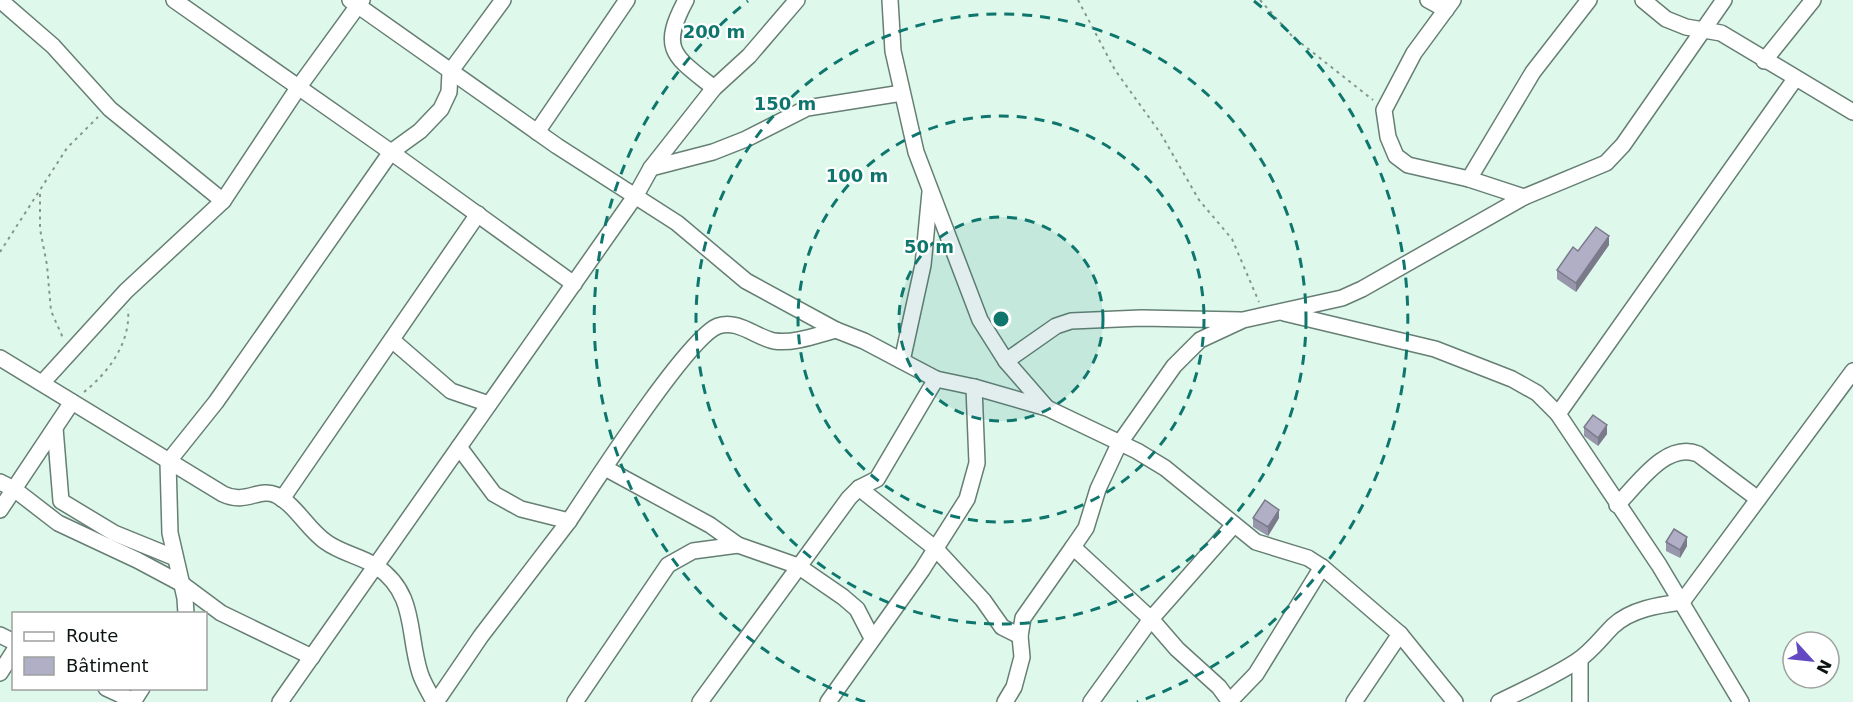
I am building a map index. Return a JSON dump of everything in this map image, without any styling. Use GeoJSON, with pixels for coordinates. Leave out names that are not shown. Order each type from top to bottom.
{"type":"FeatureCollection","features":[{"type":"Feature","properties":{"kind":"street"},"geometry":{"type":"LineString","coordinates":[[0,0],[53,46],[110,109],[223,201]]}},
{"type":"Feature","properties":{"kind":"street"},"geometry":{"type":"LineString","coordinates":[[174,0],[392,152],[574,284]]}},
{"type":"Feature","properties":{"kind":"street"},"geometry":{"type":"LineString","coordinates":[[186,612],[182,584],[173,557],[170,533],[168,462],[216,402],[392,152],[420,131],[441,109],[449,92],[450,72],[503,0]]}},
{"type":"Feature","properties":{"kind":"street"},"geometry":{"type":"LineString","coordinates":[[537,132],[627,0]]}},
{"type":"Feature","properties":{"kind":"street"},"geometry":{"type":"LineString","coordinates":[[686,0],[671,34],[674,46],[679,58],[714,88]]}},
{"type":"Feature","properties":{"kind":"street"},"geometry":{"type":"LineString","coordinates":[[280,702],[636,195],[651,168],[714,88],[749,56],[796,0]]}},
{"type":"Feature","properties":{"kind":"street"},"geometry":{"type":"LineString","coordinates":[[890,0],[893,51],[916,152],[980,320],[1006,361],[1047,408]]}},
{"type":"Feature","properties":{"kind":"street"},"geometry":{"type":"LineString","coordinates":[[1428,0],[1450,5],[1414,53],[1384,110],[1388,137],[1396,156],[1408,165],[1469,178],[1524,198]]}},
{"type":"Feature","properties":{"kind":"street"},"geometry":{"type":"LineString","coordinates":[[1469,178],[1533,72],[1589,0]]}},
{"type":"Feature","properties":{"kind":"street"},"geometry":{"type":"LineString","coordinates":[[1643,0],[1666,19],[1686,27],[1721,33],[1764,61],[1853,112]]}},
{"type":"Feature","properties":{"kind":"street"},"geometry":{"type":"LineString","coordinates":[[1005,702],[1019,671],[1022,657],[1020,636],[1023,618],[1086,528],[1098,489],[1119,444],[1174,366],[1200,340],[1243,320],[1342,298],[1524,198],[1606,163],[1623,145],[1724,0]]}},
{"type":"Feature","properties":{"kind":"street"},"geometry":{"type":"LineString","coordinates":[[1764,61],[1813,0]]}},
{"type":"Feature","properties":{"kind":"street"},"geometry":{"type":"LineString","coordinates":[[43,382],[126,291],[223,201],[356,2],[450,72],[537,132],[636,195],[693,236],[746,281],[836,330],[864,341],[936,380],[974,387],[1047,408],[1137,451],[1165,468],[1233,526],[1256,542],[1308,558],[1322,567],[1400,634],[1455,702]]}},
{"type":"Feature","properties":{"kind":"street"},"geometry":{"type":"LineString","coordinates":[[1558,414],[1795,79]]}},
{"type":"Feature","properties":{"kind":"street"},"geometry":{"type":"LineString","coordinates":[[651,168],[713,152],[746,139],[807,108],[902,93]]}},
{"type":"Feature","properties":{"kind":"street"},"geometry":{"type":"LineString","coordinates":[[902,361],[922,264],[930,189]]}},
{"type":"Feature","properties":{"kind":"street"},"geometry":{"type":"LineString","coordinates":[[282,499],[478,214]]}},
{"type":"Feature","properties":{"kind":"street"},"geometry":{"type":"LineString","coordinates":[[1282,312],[1435,349],[1512,379],[1537,393],[1558,414],[1682,602],[1741,702]]}},
{"type":"Feature","properties":{"kind":"street"},"geometry":{"type":"LineString","coordinates":[[1006,361],[1056,326],[1071,321],[1142,318],[1243,320]]}},
{"type":"Feature","properties":{"kind":"street"},"geometry":{"type":"LineString","coordinates":[[0,358],[43,382],[168,462],[233,499],[245,499],[261,493],[273,494],[282,499],[324,542],[375,566],[397,587],[407,602],[420,674],[435,702],[481,636],[569,522],[635,423],[705,335],[717,327],[731,325],[742,327],[775,341],[793,341],[836,330]]}},
{"type":"Feature","properties":{"kind":"street"},"geometry":{"type":"LineString","coordinates":[[392,340],[451,391],[489,404]]}},
{"type":"Feature","properties":{"kind":"street"},"geometry":{"type":"LineString","coordinates":[[1499,702],[1580,660],[1598,645],[1615,624],[1627,617],[1646,609],[1682,602],[1853,371]]}},
{"type":"Feature","properties":{"kind":"street"},"geometry":{"type":"LineString","coordinates":[[699,702],[849,498],[859,488],[877,479],[936,380]]}},
{"type":"Feature","properties":{"kind":"street"},"geometry":{"type":"LineString","coordinates":[[828,702],[936,549],[967,499],[977,463],[974,387]]}},
{"type":"Feature","properties":{"kind":"street"},"geometry":{"type":"LineString","coordinates":[[0,510],[7,485],[55,428],[72,402]]}},
{"type":"Feature","properties":{"kind":"street"},"geometry":{"type":"LineString","coordinates":[[55,428],[61,501],[114,533],[173,557]]}},
{"type":"Feature","properties":{"kind":"street"},"geometry":{"type":"LineString","coordinates":[[459,447],[494,494],[521,509],[569,522]]}},
{"type":"Feature","properties":{"kind":"street"},"geometry":{"type":"LineString","coordinates":[[1617,505],[1666,457],[1676,451],[1688,450],[1698,454],[1758,499]]}},
{"type":"Feature","properties":{"kind":"street"},"geometry":{"type":"LineString","coordinates":[[605,468],[710,525],[738,545],[798,566],[850,603],[860,614],[872,638]]}},
{"type":"Feature","properties":{"kind":"street"},"geometry":{"type":"LineString","coordinates":[[7,485],[58,523],[182,584],[221,613],[312,657]]}},
{"type":"Feature","properties":{"kind":"street"},"geometry":{"type":"LineString","coordinates":[[859,488],[936,549],[983,600],[1002,627],[1020,636]]}},
{"type":"Feature","properties":{"kind":"street"},"geometry":{"type":"LineString","coordinates":[[1092,702],[1151,619],[1233,526]]}},
{"type":"Feature","properties":{"kind":"street"},"geometry":{"type":"LineString","coordinates":[[576,702],[668,565],[693,551],[738,545]]}},
{"type":"Feature","properties":{"kind":"street"},"geometry":{"type":"LineString","coordinates":[[1073,547],[1151,619],[1177,649],[1219,687],[1229,702],[1256,674],[1322,567]]}},
{"type":"Feature","properties":{"kind":"street"},"geometry":{"type":"LineString","coordinates":[[1354,702],[1400,634]]}},
{"type":"Feature","properties":{"kind":"street"},"geometry":{"type":"LineString","coordinates":[[0,673],[12,654]]}},
{"type":"Feature","properties":{"kind":"street"},"geometry":{"type":"LineString","coordinates":[[1580,660],[1580,702]]}},
{"type":"Feature","properties":{"kind":"street"},"geometry":{"type":"LineString","coordinates":[[113,690],[136,697]]}},
{"type":"Feature","properties":{"kind":"path"},"geometry":{"type":"LineString","coordinates":[[1078,0],[1114,70],[1161,134],[1199,200],[1232,239],[1264,315]]}},
{"type":"Feature","properties":{"kind":"path"},"geometry":{"type":"LineString","coordinates":[[1260,0],[1292,36],[1384,110]]}},
{"type":"Feature","properties":{"kind":"path"},"geometry":{"type":"LineString","coordinates":[[0,252],[40,194],[67,148],[92,121],[110,109]]}},
{"type":"Feature","properties":{"kind":"path"},"geometry":{"type":"LineString","coordinates":[[40,194],[40,229],[47,265],[51,311],[71,353]]}},
{"type":"Feature","properties":{"kind":"path"},"geometry":{"type":"LineString","coordinates":[[72,402],[98,380],[127,339],[129,316],[126,291]]}},
{"type":"Feature","properties":{"kind":"building"},"geometry":{"type":"Polygon","coordinates":[[[1596,227],[1609,236],[1576,283],[1557,270],[1573,247],[1578,251],[1596,227]]]}},
{"type":"Feature","properties":{"kind":"building"},"geometry":{"type":"Polygon","coordinates":[[[1593,415],[1607,425],[1598,438],[1584,427],[1593,415]]]}},
{"type":"Feature","properties":{"kind":"building"},"geometry":{"type":"Polygon","coordinates":[[[1265,500],[1279,510],[1268,527],[1253,518],[1265,500]]]}},
{"type":"Feature","properties":{"kind":"building"},"geometry":{"type":"Polygon","coordinates":[[[1674,529],[1687,537],[1680,550],[1666,542],[1674,529]]]}}]}
